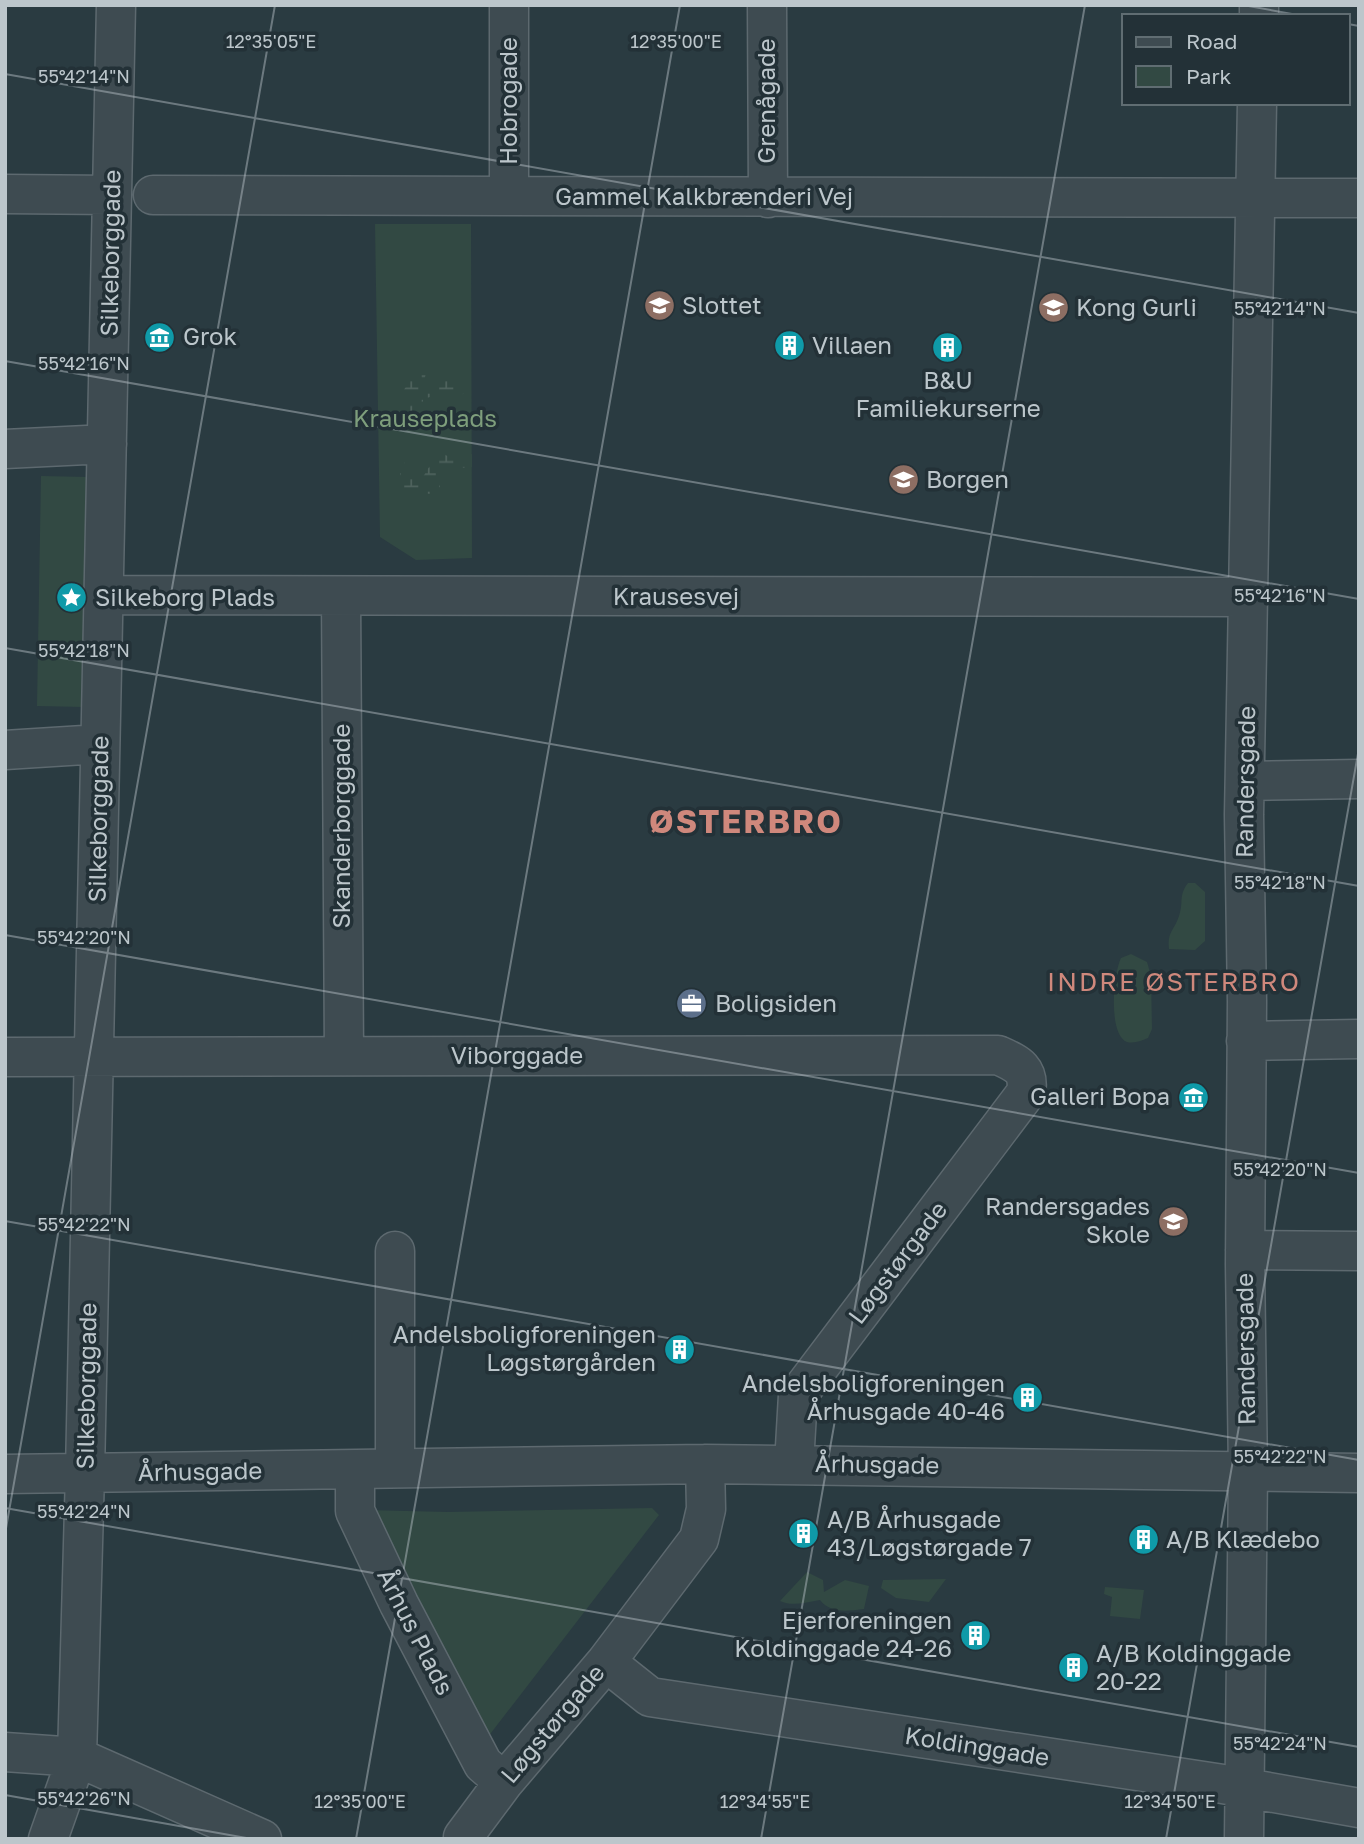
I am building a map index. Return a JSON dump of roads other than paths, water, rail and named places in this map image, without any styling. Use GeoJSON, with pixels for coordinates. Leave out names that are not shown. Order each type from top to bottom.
{"type":"FeatureCollection","features":[{"type":"Feature","properties":{"kind":"street","name":"Silkeborggade"},"geometry":{"type":"LineString","coordinates":[[48,1839],[77,1756],[116,5]]}},
{"type":"Feature","properties":{"kind":"street","name":"Hobrogade"},"geometry":{"type":"LineString","coordinates":[[509,5],[509,196]]}},
{"type":"Feature","properties":{"kind":"street","name":"Grenågade"},"geometry":{"type":"LineString","coordinates":[[767,5],[768,198]]}},
{"type":"Feature","properties":{"kind":"street","name":"Randersgade"},"geometry":{"type":"LineString","coordinates":[[1244,1839],[1248,1471],[1245,780],[1257,105]]}},
{"type":"Feature","properties":{"kind":"street"},"geometry":{"type":"LineString","coordinates":[[5,194],[112,194]]}},
{"type":"Feature","properties":{"kind":"street","name":"Gammel Kalkbrænderi Vej"},"geometry":{"type":"LineString","coordinates":[[153,195],[1359,198]]}},
{"type":"Feature","properties":{"kind":"street"},"geometry":{"type":"LineString","coordinates":[[5,449],[107,444]]}},
{"type":"Feature","properties":{"kind":"street","name":"Krausesvej"},"geometry":{"type":"LineString","coordinates":[[103,595],[1250,597]]}},
{"type":"Feature","properties":{"kind":"street","name":"Skanderborggade"},"geometry":{"type":"LineString","coordinates":[[341,596],[344,1055]]}},
{"type":"Feature","properties":{"kind":"street"},"geometry":{"type":"LineString","coordinates":[[5,750],[100,744]]}},
{"type":"Feature","properties":{"kind":"street"},"geometry":{"type":"LineString","coordinates":[[1245,780],[1359,779]]}},
{"type":"Feature","properties":{"kind":"street"},"geometry":{"type":"LineString","coordinates":[[1246,1041],[1359,1040]]}},
{"type":"Feature","properties":{"kind":"street","name":"Viborggade"},"geometry":{"type":"LineString","coordinates":[[5,1057],[998,1055],[1015,1063],[1024,1072]]}},
{"type":"Feature","properties":{"kind":"street","name":"Løgstørgade"},"geometry":{"type":"LineString","coordinates":[[794,1464],[798,1395],[1026,1093],[1028,1082],[1024,1072]]}},
{"type":"Feature","properties":{"kind":"street"},"geometry":{"type":"LineString","coordinates":[[1245,1250],[1359,1251]]}},
{"type":"Feature","properties":{"kind":"street"},"geometry":{"type":"LineString","coordinates":[[395,1251],[395,1468]]}},
{"type":"Feature","properties":{"kind":"street","name":"Løgstørgade"},"geometry":{"type":"LineString","coordinates":[[463,1836],[504,1782],[606,1662],[699,1539],[706,1509],[705,1464]]}},
{"type":"Feature","properties":{"kind":"street","name":"Århusgade"},"geometry":{"type":"LineString","coordinates":[[5,1474],[705,1464],[1359,1473]]}},
{"type":"Feature","properties":{"kind":"street","name":"Århus Plads"},"geometry":{"type":"LineString","coordinates":[[355,1470],[355,1511],[399,1604],[484,1764],[504,1782]]}},
{"type":"Feature","properties":{"kind":"street","name":"Koldinggade"},"geometry":{"type":"LineString","coordinates":[[606,1662],[650,1696],[1244,1787],[1359,1808]]}},
{"type":"Feature","properties":{"kind":"street"},"geometry":{"type":"LineString","coordinates":[[5,1752],[77,1756],[262,1839]]}},
{"type":"Feature","properties":{"kind":"place","name":"Slottet"},"geometry":{"type":"Point","coordinates":[659,306]}},
{"type":"Feature","properties":{"kind":"place","name":"Kong Gurli"},"geometry":{"type":"Point","coordinates":[1053,308]}},
{"type":"Feature","properties":{"kind":"place","name":"Grok"},"geometry":{"type":"Point","coordinates":[160,337]}},
{"type":"Feature","properties":{"kind":"place","name":"Villaen"},"geometry":{"type":"Point","coordinates":[789,346]}},
{"type":"Feature","properties":{"kind":"place","name":"B&U Familiekurserne"},"geometry":{"type":"Point","coordinates":[948,347]}},
{"type":"Feature","properties":{"kind":"place","name":"Borgen"},"geometry":{"type":"Point","coordinates":[903,480]}},
{"type":"Feature","properties":{"kind":"place","name":"Silkeborg Plads"},"geometry":{"type":"Point","coordinates":[72,598]}},
{"type":"Feature","properties":{"kind":"place","name":"Boligsiden"},"geometry":{"type":"Point","coordinates":[692,1004]}},
{"type":"Feature","properties":{"kind":"place","name":"Galleri Bopa"},"geometry":{"type":"Point","coordinates":[1193,1097]}},
{"type":"Feature","properties":{"kind":"place","name":"Randersgades Skole"},"geometry":{"type":"Point","coordinates":[1173,1221]}},
{"type":"Feature","properties":{"kind":"place","name":"Andelsboligforeningen Løgstørgården"},"geometry":{"type":"Point","coordinates":[679,1349]}},
{"type":"Feature","properties":{"kind":"place","name":"Andelsboligforeningen Århusgade 40-46"},"geometry":{"type":"Point","coordinates":[1028,1398]}},
{"type":"Feature","properties":{"kind":"place","name":"A/B Århusgade 43/Løgstørgade 7"},"geometry":{"type":"Point","coordinates":[804,1534]}},
{"type":"Feature","properties":{"kind":"place","name":"A/B Klædebo"},"geometry":{"type":"Point","coordinates":[1143,1540]}},
{"type":"Feature","properties":{"kind":"place","name":"Ejerforeningen Koldinggade 24-26"},"geometry":{"type":"Point","coordinates":[975,1635]}},
{"type":"Feature","properties":{"kind":"place","name":"A/B Koldinggade 20-22"},"geometry":{"type":"Point","coordinates":[1073,1668]}},
{"type":"Feature","properties":{"kind":"district","name":"ØSTERBRO"},"geometry":{"type":"Point","coordinates":[746,822]}},
{"type":"Feature","properties":{"kind":"district","name":"INDRE ØSTERBRO"},"geometry":{"type":"Point","coordinates":[1174,982]}},
{"type":"Feature","properties":{"kind":"park label","name":"Krauseplads"},"geometry":{"type":"Point","coordinates":[425,419]}}]}
